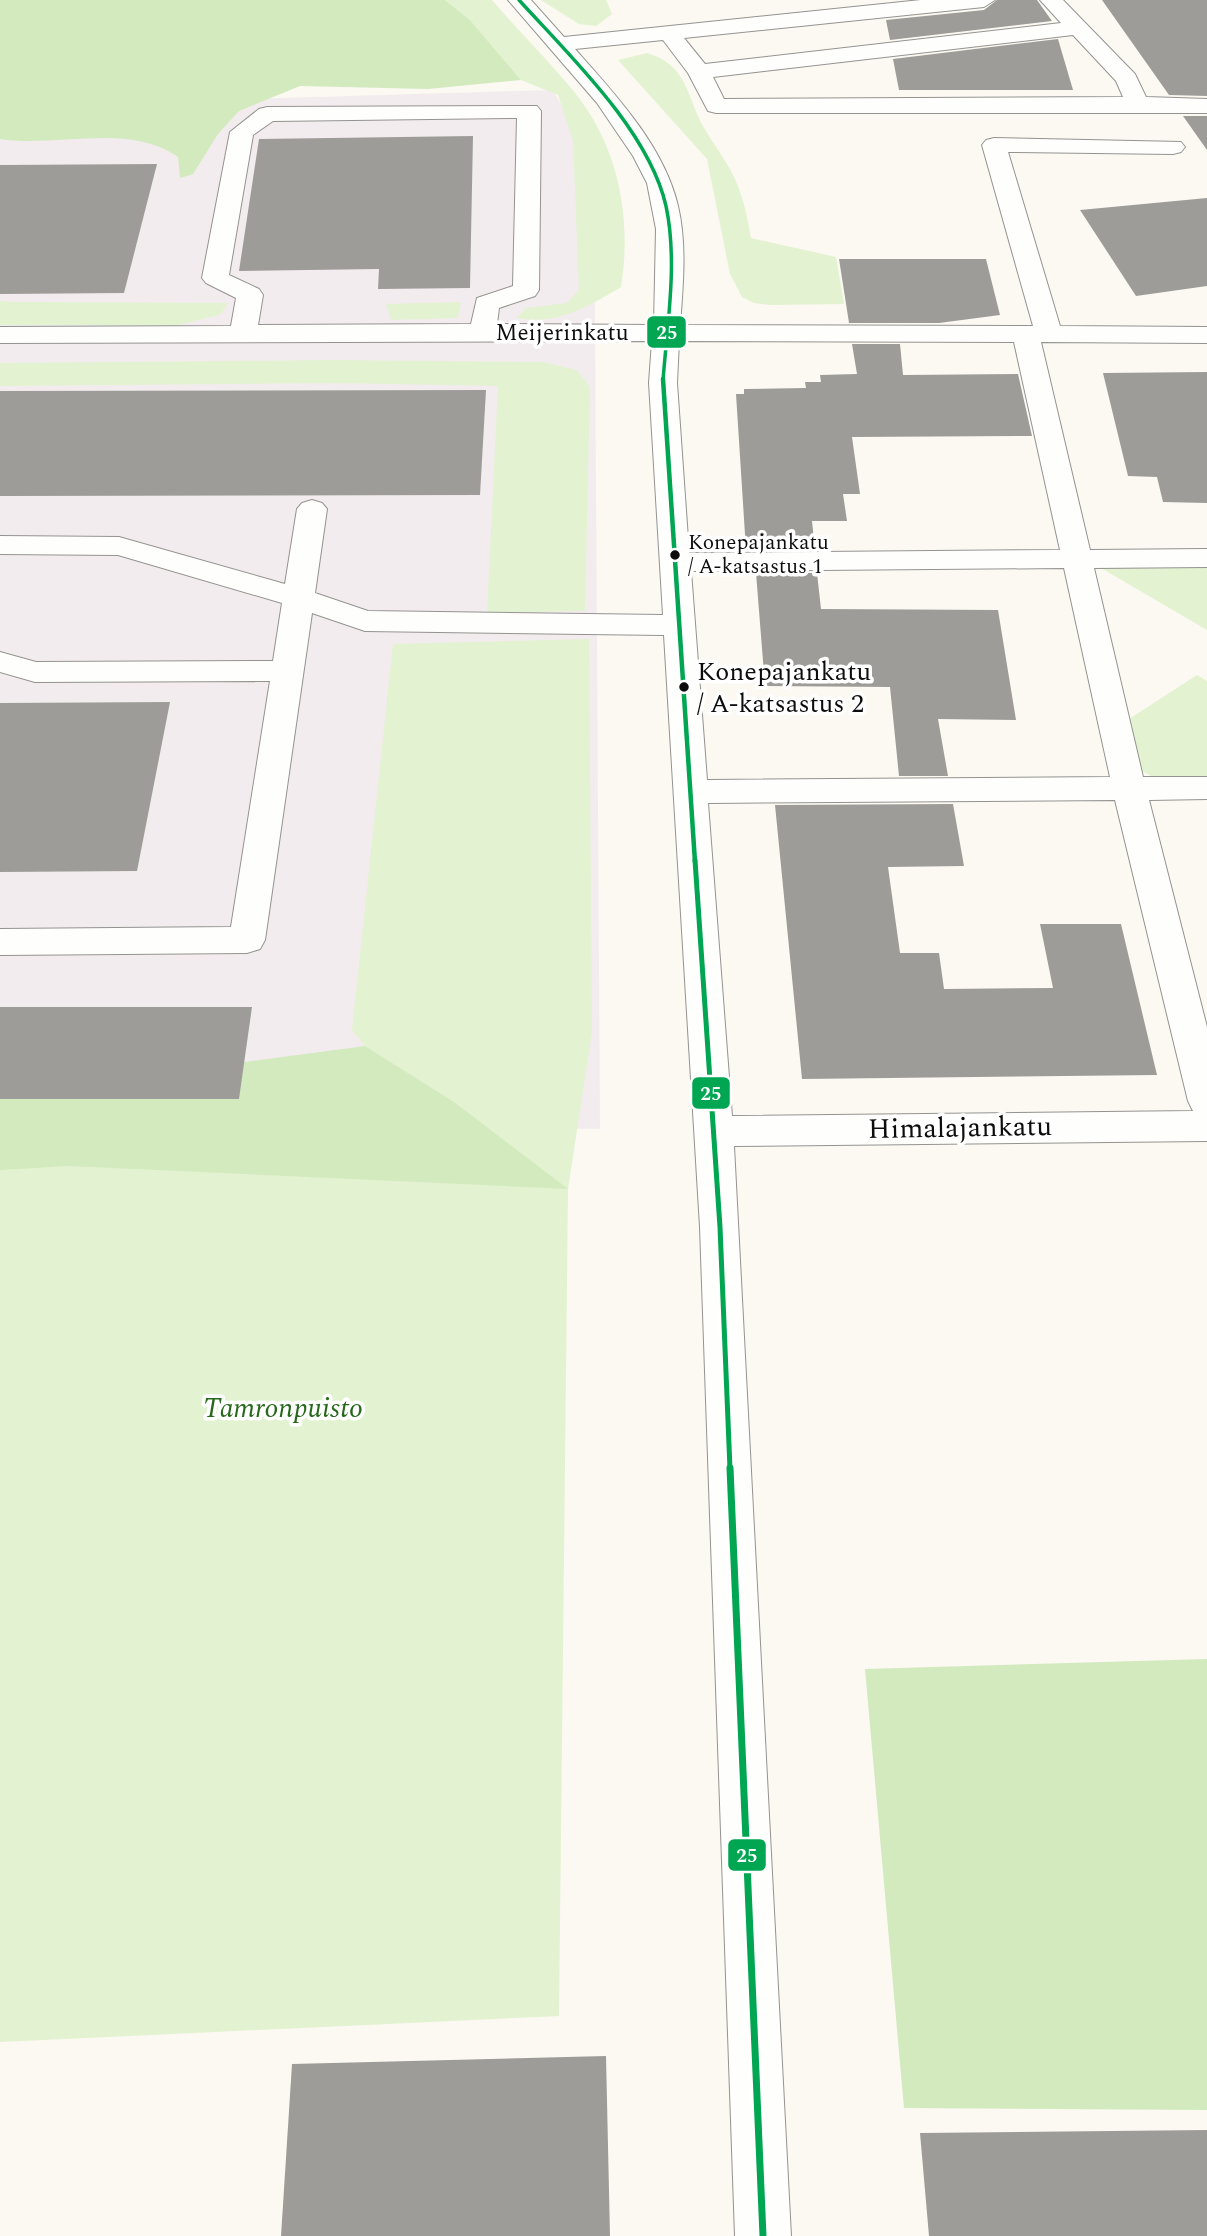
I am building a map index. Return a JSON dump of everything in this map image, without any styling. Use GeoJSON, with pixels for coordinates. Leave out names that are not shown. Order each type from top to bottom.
{"type":"FeatureCollection","features":[{"type":"Feature","properties":{"kind":"street"},"geometry":{"type":"LineString","coordinates":[[519,0],[621,122],[658,178],[666,205],[670,250],[663,383],[713,1131],[746,1790],[763,2236]]}},
{"type":"Feature","properties":{"kind":"street"},"geometry":{"type":"LineString","coordinates":[[558,44],[668,31],[807,21],[984,0]]}},
{"type":"Feature","properties":{"kind":"street"},"geometry":{"type":"LineString","coordinates":[[1051,0],[1126,79],[1137,104]]}},
{"type":"Feature","properties":{"kind":"street"},"geometry":{"type":"LineString","coordinates":[[699,72],[1078,28]]}},
{"type":"Feature","properties":{"kind":"street"},"geometry":{"type":"LineString","coordinates":[[668,31],[699,72],[716,106],[1207,106]]}},
{"type":"Feature","properties":{"kind":"street"},"geometry":{"type":"LineString","coordinates":[[839,55],[859,105]]}},
{"type":"Feature","properties":{"kind":"street"},"geometry":{"type":"LineString","coordinates":[[243,333],[250,295],[215,278],[242,132],[267,114],[530,111],[526,289],[486,304],[483,332]]}},
{"type":"Feature","properties":{"kind":"street"},"geometry":{"type":"LineString","coordinates":[[1173,147],[994,145],[1038,336],[1074,559],[1207,1101]]}},
{"type":"Feature","properties":{"kind":"street","name":"Meijerinkatu"},"geometry":{"type":"LineString","coordinates":[[0,335],[483,332],[1207,335]]}},
{"type":"Feature","properties":{"kind":"street"},"geometry":{"type":"LineString","coordinates":[[0,942],[247,940],[312,509]]}},
{"type":"Feature","properties":{"kind":"street"},"geometry":{"type":"LineString","coordinates":[[0,545],[119,546],[299,598],[365,621],[680,625]]}},
{"type":"Feature","properties":{"kind":"street"},"geometry":{"type":"LineString","coordinates":[[675,562],[1207,558]]}},
{"type":"Feature","properties":{"kind":"street"},"geometry":{"type":"LineString","coordinates":[[0,662],[35,672],[288,671]]}},
{"type":"Feature","properties":{"kind":"street"},"geometry":{"type":"LineString","coordinates":[[691,792],[1207,788]]}},
{"type":"Feature","properties":{"kind":"street","name":"Himalajankatu"},"geometry":{"type":"LineString","coordinates":[[713,1131],[1207,1126]]}},
{"type":"Feature","properties":{"kind":"shaded area"},"geometry":{"type":"Polygon","coordinates":[[[553,90],[594,164],[600,1129],[0,1121],[0,106],[553,90]]]}},
{"type":"Feature","properties":{"kind":"green space"},"geometry":{"type":"Polygon","coordinates":[[[0,0],[445,0],[470,20],[521,80],[428,89],[300,86],[239,111],[218,134],[193,174],[180,178],[178,157],[137,141],[115,138],[45,141],[0,139],[0,0]]]}},
{"type":"Feature","properties":{"kind":"green space"},"geometry":{"type":"Polygon","coordinates":[[[445,0],[492,0],[575,93],[590,114],[612,160],[619,185],[625,236],[621,287],[572,313],[545,319],[517,318],[526,308],[567,303],[579,290],[573,141],[558,95],[521,80],[470,20],[445,0]]]}},
{"type":"Feature","properties":{"kind":"green space"},"geometry":{"type":"Polygon","coordinates":[[[541,0],[606,0],[612,14],[596,26],[579,24],[541,0]]]}},
{"type":"Feature","properties":{"kind":"green space"},"geometry":{"type":"Polygon","coordinates":[[[647,53],[671,65],[684,83],[704,128],[738,186],[751,238],[836,257],[844,304],[770,305],[754,303],[742,297],[730,274],[707,159],[618,60],[647,53]]]}},
{"type":"Feature","properties":{"kind":"green space"},"geometry":{"type":"Polygon","coordinates":[[[0,301],[228,303],[220,315],[178,325],[0,325],[0,301]]]}},
{"type":"Feature","properties":{"kind":"green space"},"geometry":{"type":"Polygon","coordinates":[[[461,302],[458,318],[391,320],[386,304],[461,302]]]}},
{"type":"Feature","properties":{"kind":"green space"},"geometry":{"type":"Polygon","coordinates":[[[331,360],[543,362],[577,370],[590,387],[585,611],[487,613],[498,386],[336,383],[0,386],[0,363],[331,360]]]}},
{"type":"Feature","properties":{"kind":"green space"},"geometry":{"type":"Polygon","coordinates":[[[1207,567],[1207,630],[1101,568],[1207,567]]]}},
{"type":"Feature","properties":{"kind":"green space","name":"Tamronpuisto"},"geometry":{"type":"Polygon","coordinates":[[[589,639],[592,1032],[568,1189],[559,2016],[0,2042],[0,1121],[454,1102],[365,1046],[352,1030],[393,644],[589,639]]]}},
{"type":"Feature","properties":{"kind":"green space"},"geometry":{"type":"Polygon","coordinates":[[[1197,675],[1207,681],[1207,777],[1153,777],[1140,770],[1126,721],[1197,675]]]}},
{"type":"Feature","properties":{"kind":"green space"},"geometry":{"type":"Polygon","coordinates":[[[365,1046],[454,1102],[568,1189],[69,1166],[0,1170],[0,1099],[238,1099],[244,1062],[365,1046]]]}},
{"type":"Feature","properties":{"kind":"green space"},"geometry":{"type":"Polygon","coordinates":[[[1207,1659],[1207,2110],[904,2108],[865,1669],[1207,1659]]]}},
{"type":"Feature","properties":{"kind":"building"},"geometry":{"type":"Polygon","coordinates":[[[997,0],[1037,0],[1052,21],[890,40],[886,20],[984,10],[997,0]]]}},
{"type":"Feature","properties":{"kind":"building"},"geometry":{"type":"Polygon","coordinates":[[[1102,0],[1207,0],[1207,96],[1169,95],[1102,0]]]}},
{"type":"Feature","properties":{"kind":"building"},"geometry":{"type":"Polygon","coordinates":[[[1058,39],[1073,90],[899,90],[893,59],[1058,39]]]}},
{"type":"Feature","properties":{"kind":"building"},"geometry":{"type":"Polygon","coordinates":[[[1183,116],[1207,116],[1207,150],[1183,116]]]}},
{"type":"Feature","properties":{"kind":"building"},"geometry":{"type":"Polygon","coordinates":[[[473,136],[470,288],[378,289],[379,269],[239,271],[259,139],[473,136]]]}},
{"type":"Feature","properties":{"kind":"building"},"geometry":{"type":"Polygon","coordinates":[[[157,164],[124,293],[0,294],[0,165],[157,164]]]}},
{"type":"Feature","properties":{"kind":"building"},"geometry":{"type":"Polygon","coordinates":[[[1207,198],[1207,286],[1136,296],[1080,210],[1207,198]]]}},
{"type":"Feature","properties":{"kind":"building"},"geometry":{"type":"Polygon","coordinates":[[[839,259],[986,259],[1000,315],[939,323],[849,323],[839,259]]]}},
{"type":"Feature","properties":{"kind":"building"},"geometry":{"type":"Polygon","coordinates":[[[852,344],[900,344],[903,375],[1018,374],[1032,436],[852,437],[860,494],[843,494],[847,521],[812,521],[815,549],[746,550],[736,394],[744,394],[744,389],[806,388],[805,382],[821,382],[820,375],[857,374],[852,344]]]}},
{"type":"Feature","properties":{"kind":"building"},"geometry":{"type":"Polygon","coordinates":[[[1207,372],[1207,503],[1163,502],[1157,477],[1128,476],[1103,373],[1207,372]]]}},
{"type":"Feature","properties":{"kind":"building"},"geometry":{"type":"Polygon","coordinates":[[[486,390],[480,495],[0,496],[0,391],[486,390]]]}},
{"type":"Feature","properties":{"kind":"building"},"geometry":{"type":"Polygon","coordinates":[[[756,573],[817,573],[821,609],[998,610],[1016,720],[938,719],[948,776],[899,776],[890,687],[765,686],[756,573]]]}},
{"type":"Feature","properties":{"kind":"building"},"geometry":{"type":"Polygon","coordinates":[[[170,702],[137,871],[0,872],[0,703],[170,702]]]}},
{"type":"Feature","properties":{"kind":"building"},"geometry":{"type":"Polygon","coordinates":[[[953,804],[964,866],[888,867],[900,953],[939,953],[944,989],[1053,988],[1040,924],[1121,924],[1157,1075],[802,1079],[775,805],[953,804]]]}},
{"type":"Feature","properties":{"kind":"building"},"geometry":{"type":"Polygon","coordinates":[[[0,1007],[252,1007],[239,1099],[0,1099],[0,1007]]]}},
{"type":"Feature","properties":{"kind":"building"},"geometry":{"type":"Polygon","coordinates":[[[606,2056],[610,2236],[281,2236],[292,2064],[606,2056]]]}},
{"type":"Feature","properties":{"kind":"building"},"geometry":{"type":"Polygon","coordinates":[[[1207,2130],[1207,2236],[929,2236],[920,2133],[1207,2130]]]}},
{"type":"Feature","properties":{"kind":"transit line","name":"25"},"geometry":{"type":"LineString","coordinates":[[519,0],[582,70],[627,127],[659,183],[669,229],[669,295],[663,383],[720,1227],[763,2236]]}},
{"type":"Feature","properties":{"kind":"place","name":"Konepajankatu / A-katsastus 1"},"geometry":{"type":"Point","coordinates":[675,555]}},
{"type":"Feature","properties":{"kind":"place","name":"Konepajankatu / A-katsastus 2"},"geometry":{"type":"Point","coordinates":[684,687]}}]}
